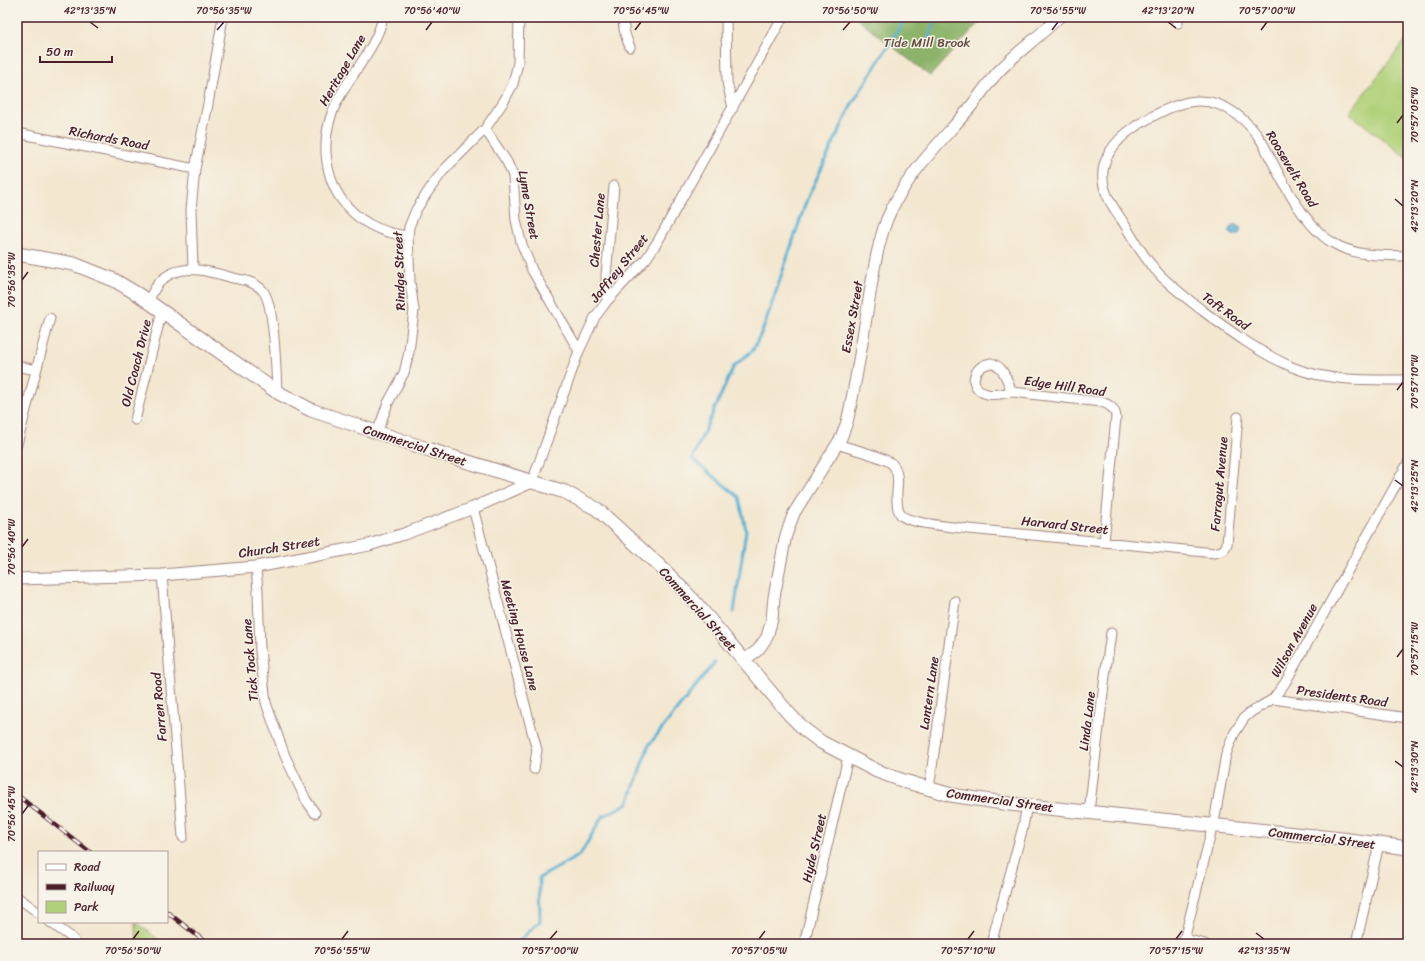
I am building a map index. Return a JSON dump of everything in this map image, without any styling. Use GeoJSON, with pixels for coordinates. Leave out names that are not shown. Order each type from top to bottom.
{"type":"FeatureCollection","features":[{"type":"Feature","properties":{"kind":"main road"},"geometry":{"type":"LineString","coordinates":[[17,247],[33,257]]}},
{"type":"Feature","properties":{"kind":"main road","name":"Commercial Street"},"geometry":{"type":"LineString","coordinates":[[17,254],[74,264],[114,280],[162,311],[277,392],[311,410],[377,433],[565,492],[596,509],[665,571],[694,601],[773,696],[806,730],[821,742],[877,771],[929,789],[979,800],[1408,848]]}},
{"type":"Feature","properties":{"kind":"main road"},"geometry":{"type":"LineString","coordinates":[[17,262],[33,257]]}},
{"type":"Feature","properties":{"kind":"street"},"geometry":{"type":"LineString","coordinates":[[193,268],[191,210],[195,169],[223,17]]}},
{"type":"Feature","properties":{"kind":"street","name":"Heritage Lane"},"geometry":{"type":"LineString","coordinates":[[383,17],[373,42],[348,81],[332,112],[326,136],[326,160],[333,184],[339,196],[352,212],[370,226],[379,230],[396,235],[408,236]]}},
{"type":"Feature","properties":{"kind":"street","name":"Rindge Street"},"geometry":{"type":"LineString","coordinates":[[377,433],[388,403],[404,373],[409,352],[414,310],[410,282],[409,228],[416,210],[429,190],[443,171],[485,128],[504,101],[513,84],[518,63],[519,17]]}},
{"type":"Feature","properties":{"kind":"street"},"geometry":{"type":"LineString","coordinates":[[623,17],[625,37],[630,47]]}},
{"type":"Feature","properties":{"kind":"street"},"geometry":{"type":"LineString","coordinates":[[726,17],[727,82],[733,108]]}},
{"type":"Feature","properties":{"kind":"street","name":"Jaffrey Street"},"geometry":{"type":"LineString","coordinates":[[532,482],[579,351],[595,317],[607,301],[646,259],[658,241],[783,17]]}},
{"type":"Feature","properties":{"kind":"street","name":"Essex Street"},"geometry":{"type":"LineString","coordinates":[[744,660],[758,650],[767,637],[772,619],[774,597],[786,535],[794,513],[841,438],[850,410],[875,264],[882,235],[888,219],[904,187],[916,169],[970,108],[998,72],[1059,17]]}},
{"type":"Feature","properties":{"kind":"street","name":"Roosevelt Road"},"geometry":{"type":"LineString","coordinates":[[1105,161],[1111,149],[1121,137],[1142,122],[1180,105],[1196,101],[1212,102],[1224,107],[1238,116],[1261,141],[1301,212],[1320,233],[1333,243],[1365,254],[1408,256]]}},
{"type":"Feature","properties":{"kind":"street","name":"Lyme Street"},"geometry":{"type":"LineString","coordinates":[[485,128],[507,162],[513,176],[516,220],[521,242],[532,270],[579,351]]}},
{"type":"Feature","properties":{"kind":"street","name":"Richards Road"},"geometry":{"type":"LineString","coordinates":[[17,133],[195,169]]}},
{"type":"Feature","properties":{"kind":"street","name":"Taft Road"},"geometry":{"type":"LineString","coordinates":[[1105,161],[1103,182],[1111,204],[1140,250],[1160,274],[1181,294],[1236,336],[1292,367],[1314,374],[1334,378],[1408,380]]}},
{"type":"Feature","properties":{"kind":"street","name":"Chester Lane"},"geometry":{"type":"LineString","coordinates":[[607,301],[606,276],[614,186]]}},
{"type":"Feature","properties":{"kind":"street"},"geometry":{"type":"LineString","coordinates":[[148,302],[158,284],[168,275],[193,268],[217,273],[254,284],[263,291],[268,303],[275,342],[277,392]]}},
{"type":"Feature","properties":{"kind":"street","name":"Old Coach Drive"},"geometry":{"type":"LineString","coordinates":[[135,420],[162,311]]}},
{"type":"Feature","properties":{"kind":"street"},"geometry":{"type":"LineString","coordinates":[[17,444],[50,318]]}},
{"type":"Feature","properties":{"kind":"street"},"geometry":{"type":"LineString","coordinates":[[17,366],[36,370]]}},
{"type":"Feature","properties":{"kind":"street","name":"Edge Hill Road"},"geometry":{"type":"LineString","coordinates":[[1012,392],[1101,402],[1106,403],[1115,412],[1104,542]]}},
{"type":"Feature","properties":{"kind":"street","name":"Farragut Avenue"},"geometry":{"type":"LineString","coordinates":[[1222,551],[1226,544],[1238,417]]}},
{"type":"Feature","properties":{"kind":"street","name":"Harvard Street"},"geometry":{"type":"LineString","coordinates":[[837,444],[884,458],[894,466],[897,473],[898,482],[897,507],[901,515],[906,519],[939,525],[1211,553],[1222,551]]}},
{"type":"Feature","properties":{"kind":"street","name":"Wilson Avenue"},"geometry":{"type":"LineString","coordinates":[[1184,941],[1213,826],[1226,754],[1234,734],[1244,718],[1273,699],[1285,682],[1408,463]]}},
{"type":"Feature","properties":{"kind":"street","name":"Church Street"},"geometry":{"type":"LineString","coordinates":[[17,579],[162,575],[256,567],[369,545],[404,534],[473,508],[532,482]]}},
{"type":"Feature","properties":{"kind":"street","name":"Meeting House Lane"},"geometry":{"type":"LineString","coordinates":[[473,508],[538,750],[534,769]]}},
{"type":"Feature","properties":{"kind":"street","name":"Tick Tock Lane"},"geometry":{"type":"LineString","coordinates":[[256,567],[260,650],[266,703],[284,756],[306,800],[316,813]]}},
{"type":"Feature","properties":{"kind":"street","name":"Farren Road"},"geometry":{"type":"LineString","coordinates":[[162,575],[183,837]]}},
{"type":"Feature","properties":{"kind":"street","name":"Lantern Lane"},"geometry":{"type":"LineString","coordinates":[[929,789],[955,601]]}},
{"type":"Feature","properties":{"kind":"street","name":"Linda Lane"},"geometry":{"type":"LineString","coordinates":[[1089,812],[1105,676],[1112,633]]}},
{"type":"Feature","properties":{"kind":"street","name":"Presidents Road"},"geometry":{"type":"LineString","coordinates":[[1273,699],[1407,717]]}},
{"type":"Feature","properties":{"kind":"street","name":"Hyde Street"},"geometry":{"type":"LineString","coordinates":[[804,944],[848,757]]}},
{"type":"Feature","properties":{"kind":"street"},"geometry":{"type":"LineString","coordinates":[[991,944],[1023,827],[1027,805]]}},
{"type":"Feature","properties":{"kind":"street"},"geometry":{"type":"LineString","coordinates":[[1356,944],[1379,844]]}},
{"type":"Feature","properties":{"kind":"street"},"geometry":{"type":"LineString","coordinates":[[17,897],[38,912]]}},
{"type":"Feature","properties":{"kind":"street"},"geometry":{"type":"LineString","coordinates":[[51,923],[76,944]]}},
{"type":"Feature","properties":{"kind":"street"},"geometry":{"type":"LineString","coordinates":[[1184,941],[1205,944]]}},
{"type":"Feature","properties":{"kind":"green space","name":"Tide Mill Brook"},"geometry":{"type":"Polygon","coordinates":[[[855,17],[984,17],[930,76],[855,17]]]}},
{"type":"Feature","properties":{"kind":"green space"},"geometry":{"type":"Polygon","coordinates":[[[1408,37],[1408,159],[1349,113],[1408,37]]]}},
{"type":"Feature","properties":{"kind":"green space"},"geometry":{"type":"Polygon","coordinates":[[[136,923],[164,944],[137,944],[136,923]]]}},
{"type":"Feature","properties":{"kind":"water"},"geometry":{"type":"Polygon","coordinates":[[[1233,225],[1237,225],[1239,226],[1239,234],[1233,235],[1230,232],[1230,228],[1233,225]]]}},
{"type":"Feature","properties":{"kind":"waterway"},"geometry":{"type":"LineString","coordinates":[[734,612],[746,530],[739,497],[692,459],[734,366],[753,350],[764,327],[807,199],[852,104],[906,17]]}},
{"type":"Feature","properties":{"kind":"waterway","name":"Tide Mill Brook"},"geometry":{"type":"LineString","coordinates":[[928,41],[936,17]]}},
{"type":"Feature","properties":{"kind":"waterway"},"geometry":{"type":"LineString","coordinates":[[516,944],[540,921],[539,878],[580,855],[602,817],[628,803],[649,745],[715,662]]}},
{"type":"Feature","properties":{"kind":"railway"},"geometry":{"type":"LineString","coordinates":[[17,795],[89,851]]}},
{"type":"Feature","properties":{"kind":"railway"},"geometry":{"type":"LineString","coordinates":[[168,913],[208,944]]}}]}
